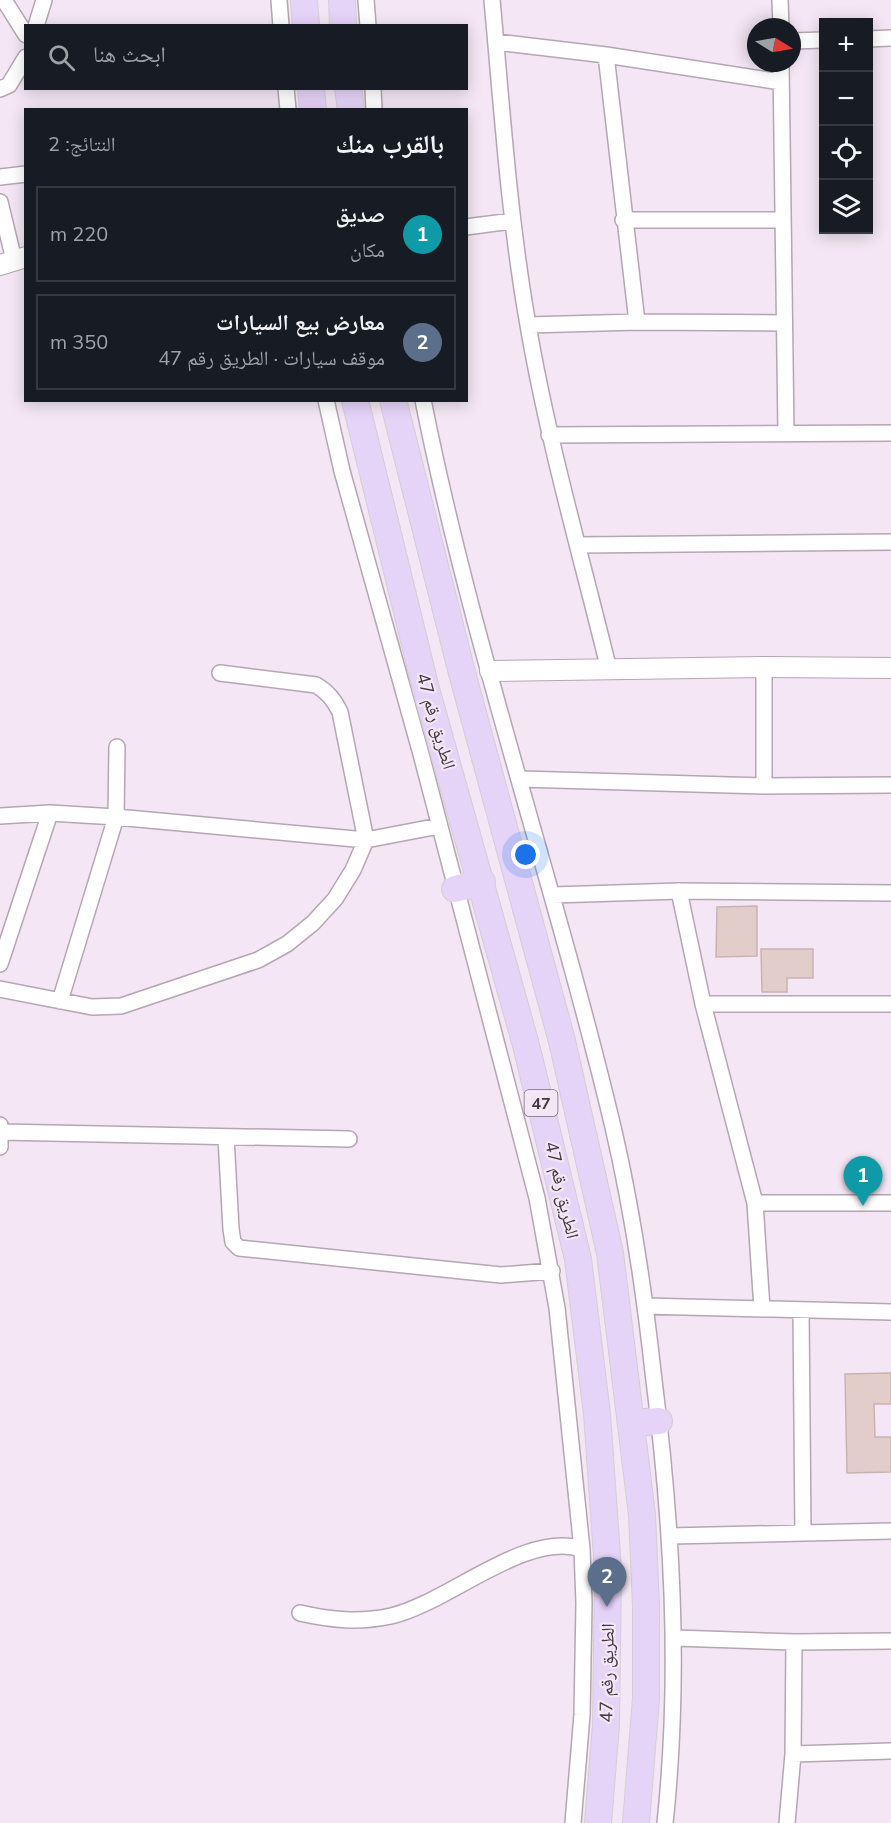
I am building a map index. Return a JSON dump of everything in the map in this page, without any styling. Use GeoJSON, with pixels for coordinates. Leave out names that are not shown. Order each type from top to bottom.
{"type":"FeatureCollection","features":[{"type":"Feature","properties":{"kind":"highway"},"geometry":{"type":"LineString","coordinates":[[304,0],[306,24]]}},
{"type":"Feature","properties":{"kind":"highway"},"geometry":{"type":"LineString","coordinates":[[342,0],[343,24]]}},
{"type":"Feature","properties":{"kind":"highway"},"geometry":{"type":"LineString","coordinates":[[310,90],[313,108]]}},
{"type":"Feature","properties":{"kind":"highway"},"geometry":{"type":"LineString","coordinates":[[348,90],[351,108]]}},
{"type":"Feature","properties":{"kind":"highway","name":"الطريق رقم 47"},"geometry":{"type":"LineString","coordinates":[[355,402],[426,689],[526,1045],[578,1259],[597,1414],[608,1570],[607,1703],[598,1823]]}},
{"type":"Feature","properties":{"kind":"highway","name":"الطريق رقم 47"},"geometry":{"type":"LineString","coordinates":[[394,402],[562,1041],[588,1147],[610,1253],[642,1515],[646,1606],[646,1698],[636,1823]]}},
{"type":"Feature","properties":{"kind":"highway"},"geometry":{"type":"LineString","coordinates":[[455,889],[482,882]]}},
{"type":"Feature","properties":{"kind":"highway"},"geometry":{"type":"LineString","coordinates":[[578,1259],[610,1253]]}},
{"type":"Feature","properties":{"kind":"highway"},"geometry":{"type":"LineString","coordinates":[[632,1423],[660,1421]]}},
{"type":"Feature","properties":{"kind":"street"},"geometry":{"type":"LineString","coordinates":[[4,0],[24,32]]}},
{"type":"Feature","properties":{"kind":"street"},"geometry":{"type":"LineString","coordinates":[[37,24],[44,0]]}},
{"type":"Feature","properties":{"kind":"street"},"geometry":{"type":"LineString","coordinates":[[279,0],[281,24]]}},
{"type":"Feature","properties":{"kind":"street"},"geometry":{"type":"LineString","coordinates":[[366,0],[368,24]]}},
{"type":"Feature","properties":{"kind":"street"},"geometry":{"type":"LineString","coordinates":[[492,0],[512,221],[528,325],[549,435],[579,545],[609,670]]}},
{"type":"Feature","properties":{"kind":"street"},"geometry":{"type":"LineString","coordinates":[[780,0],[781,18]]}},
{"type":"Feature","properties":{"kind":"street"},"geometry":{"type":"LineString","coordinates":[[873,39],[891,38]]}},
{"type":"Feature","properties":{"kind":"street"},"geometry":{"type":"LineString","coordinates":[[801,41],[819,40]]}},
{"type":"Feature","properties":{"kind":"street"},"geometry":{"type":"LineString","coordinates":[[496,42],[606,55],[781,82]]}},
{"type":"Feature","properties":{"kind":"street"},"geometry":{"type":"LineString","coordinates":[[606,55],[636,322]]}},
{"type":"Feature","properties":{"kind":"street"},"geometry":{"type":"LineString","coordinates":[[0,89],[9,86],[24,60]]}},
{"type":"Feature","properties":{"kind":"street"},"geometry":{"type":"LineString","coordinates":[[781,72],[786,433]]}},
{"type":"Feature","properties":{"kind":"street"},"geometry":{"type":"LineString","coordinates":[[286,90],[288,108]]}},
{"type":"Feature","properties":{"kind":"street"},"geometry":{"type":"LineString","coordinates":[[373,90],[375,108]]}},
{"type":"Feature","properties":{"kind":"street"},"geometry":{"type":"LineString","coordinates":[[0,177],[24,174]]}},
{"type":"Feature","properties":{"kind":"street"},"geometry":{"type":"LineString","coordinates":[[0,202],[13,261]]}},
{"type":"Feature","properties":{"kind":"street"},"geometry":{"type":"LineString","coordinates":[[623,220],[783,220]]}},
{"type":"Feature","properties":{"kind":"street"},"geometry":{"type":"LineString","coordinates":[[468,227],[512,221]]}},
{"type":"Feature","properties":{"kind":"street"},"geometry":{"type":"LineString","coordinates":[[528,325],[636,322],[784,323]]}},
{"type":"Feature","properties":{"kind":"street"},"geometry":{"type":"LineString","coordinates":[[326,402],[342,471],[537,1198],[552,1271],[582,1549],[583,1692],[573,1823]]}},
{"type":"Feature","properties":{"kind":"street"},"geometry":{"type":"LineString","coordinates":[[423,402],[459,560],[553,894],[614,1132],[645,1306],[660,1421],[670,1536],[675,1638],[672,1742],[665,1823]]}},
{"type":"Feature","properties":{"kind":"street"},"geometry":{"type":"LineString","coordinates":[[549,435],[891,433]]}},
{"type":"Feature","properties":{"kind":"street"},"geometry":{"type":"LineString","coordinates":[[579,545],[891,542]]}},
{"type":"Feature","properties":{"kind":"street"},"geometry":{"type":"LineString","coordinates":[[490,671],[764,667],[891,668]]}},
{"type":"Feature","properties":{"kind":"street"},"geometry":{"type":"LineString","coordinates":[[764,667],[764,786]]}},
{"type":"Feature","properties":{"kind":"street"},"geometry":{"type":"LineString","coordinates":[[0,988],[92,1007],[121,1006],[258,960],[287,944],[313,923],[335,899],[353,870],[366,840],[340,712],[327,692],[305,682],[220,673]]}},
{"type":"Feature","properties":{"kind":"street"},"geometry":{"type":"LineString","coordinates":[[60,1001],[116,817],[117,747]]}},
{"type":"Feature","properties":{"kind":"street"},"geometry":{"type":"LineString","coordinates":[[521,779],[764,786],[891,785]]}},
{"type":"Feature","properties":{"kind":"street"},"geometry":{"type":"LineString","coordinates":[[0,816],[50,813],[116,817],[366,840],[439,826]]}},
{"type":"Feature","properties":{"kind":"street"},"geometry":{"type":"LineString","coordinates":[[0,964],[50,813]]}},
{"type":"Feature","properties":{"kind":"street"},"geometry":{"type":"LineString","coordinates":[[553,894],[679,891],[891,893]]}},
{"type":"Feature","properties":{"kind":"street"},"geometry":{"type":"LineString","coordinates":[[679,891],[703,1004],[755,1203],[762,1309]]}},
{"type":"Feature","properties":{"kind":"street"},"geometry":{"type":"LineString","coordinates":[[703,1004],[891,1004]]}},
{"type":"Feature","properties":{"kind":"street"},"geometry":{"type":"LineString","coordinates":[[0,1135],[349,1139]]}},
{"type":"Feature","properties":{"kind":"street"},"geometry":{"type":"LineString","coordinates":[[226,1137],[231,1229],[233,1242],[239,1248],[477,1273],[510,1275],[552,1271]]}},
{"type":"Feature","properties":{"kind":"street"},"geometry":{"type":"LineString","coordinates":[[755,1203],[891,1203]]}},
{"type":"Feature","properties":{"kind":"street"},"geometry":{"type":"LineString","coordinates":[[645,1306],[891,1312]]}},
{"type":"Feature","properties":{"kind":"street"},"geometry":{"type":"LineString","coordinates":[[801,1310],[803,1533]]}},
{"type":"Feature","properties":{"kind":"street"},"geometry":{"type":"LineString","coordinates":[[670,1536],[891,1531]]}},
{"type":"Feature","properties":{"kind":"street"},"geometry":{"type":"LineString","coordinates":[[300,1613],[335,1620],[392,1616],[421,1606],[535,1549],[568,1545],[582,1549]]}},
{"type":"Feature","properties":{"kind":"street"},"geometry":{"type":"LineString","coordinates":[[675,1638],[794,1642],[891,1641]]}},
{"type":"Feature","properties":{"kind":"street"},"geometry":{"type":"LineString","coordinates":[[787,1823],[793,1754],[794,1642]]}},
{"type":"Feature","properties":{"kind":"street"},"geometry":{"type":"LineString","coordinates":[[793,1754],[891,1751]]}},
{"type":"Feature","properties":{"kind":"building"},"geometry":{"type":"Polygon","coordinates":[[[757,906],[757,956],[716,957],[717,907],[757,906]]]}},
{"type":"Feature","properties":{"kind":"building"},"geometry":{"type":"Polygon","coordinates":[[[761,949],[813,949],[813,978],[787,978],[787,992],[762,992],[761,949]]]}},
{"type":"Feature","properties":{"kind":"building"},"geometry":{"type":"Polygon","coordinates":[[[891,1373],[891,1404],[874,1404],[875,1437],[891,1437],[891,1472],[847,1473],[845,1374],[891,1373]]]}},
{"type":"Feature","properties":{"kind":"place","name":"صديق"},"geometry":{"type":"Point","coordinates":[863,1206]}},
{"type":"Feature","properties":{"kind":"place","name":"معارض بيع السيارات"},"geometry":{"type":"Point","coordinates":[607,1607]}}]}
